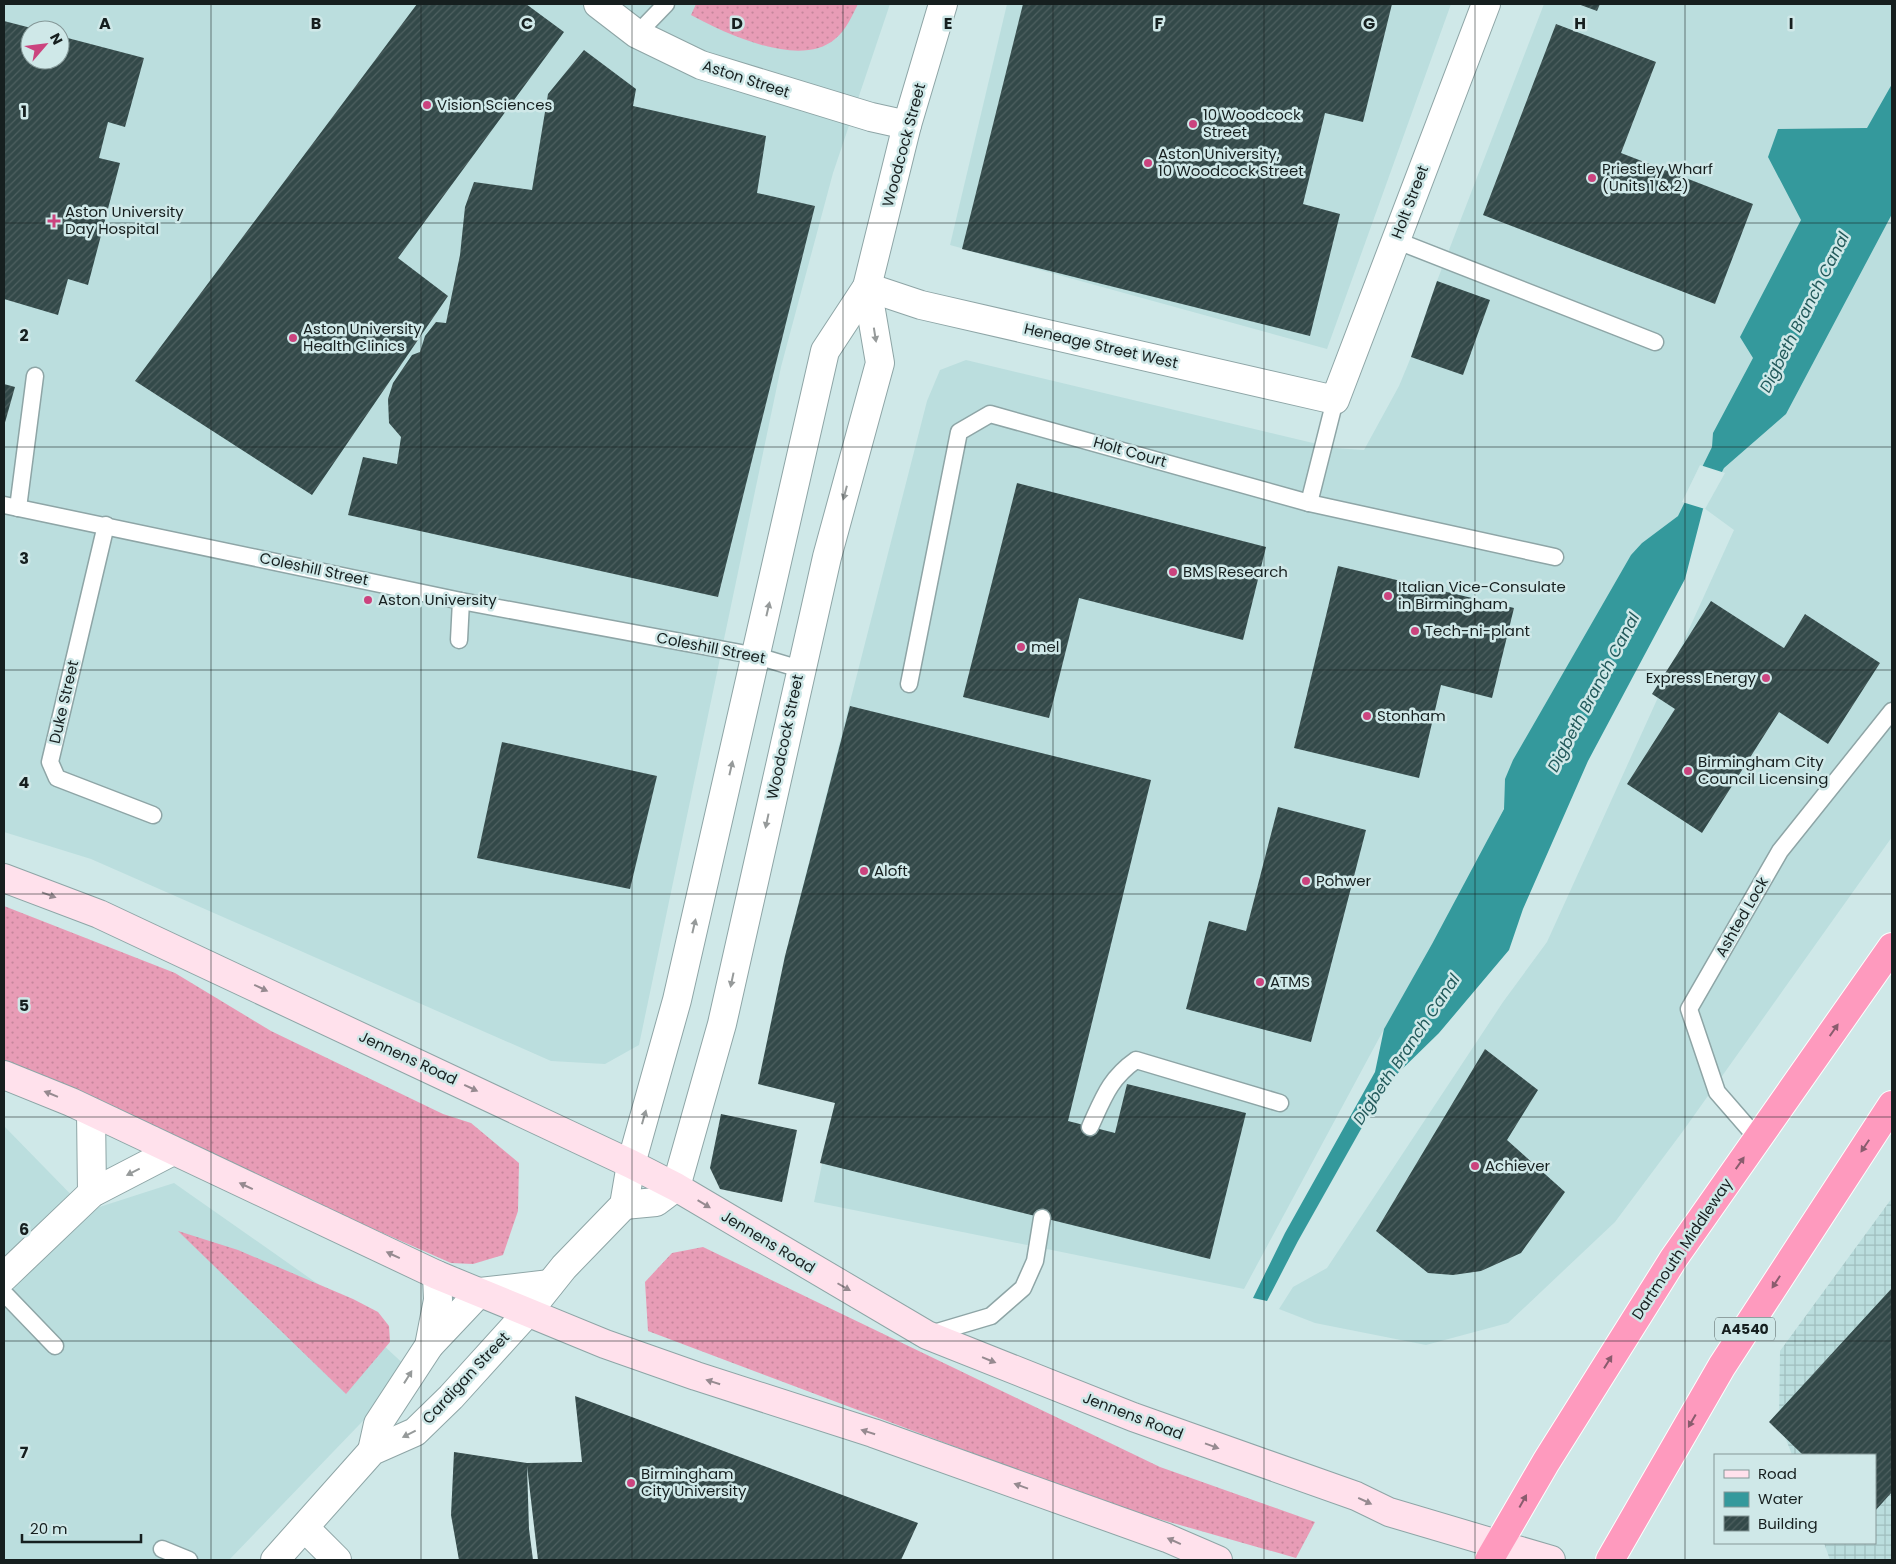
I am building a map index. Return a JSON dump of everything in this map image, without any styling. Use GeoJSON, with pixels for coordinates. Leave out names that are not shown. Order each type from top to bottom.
{"type":"FeatureCollection","features":[{"type":"Feature","properties":{"kind":"highway","name":"Dartmouth Middleway"},"geometry":{"type":"LineString","coordinates":[[1494,1552],[1546,1462],[1669,1266],[1892,947]]}},
{"type":"Feature","properties":{"kind":"highway","name":"A4540"},"geometry":{"type":"LineString","coordinates":[[1610,1560],[1722,1366],[1892,1106]]}},
{"type":"Feature","properties":{"kind":"main road","name":"Jennens Road"},"geometry":{"type":"LineString","coordinates":[[4,878],[108,918],[631,1164],[676,1187],[927,1335],[1133,1417],[1356,1496],[1389,1512],[1494,1552],[1551,1560]]}},
{"type":"Feature","properties":{"kind":"main road"},"geometry":{"type":"LineString","coordinates":[[4,1074],[91,1112],[437,1275],[605,1344],[696,1376],[882,1436],[1167,1538],[1218,1560]]}},
{"type":"Feature","properties":{"kind":"street","name":"Aston Street"},"geometry":{"type":"LineString","coordinates":[[598,4],[637,34],[701,65],[871,117],[907,125]]}},
{"type":"Feature","properties":{"kind":"street","name":"Woodcock Street"},"geometry":{"type":"LineString","coordinates":[[624,1205],[631,1164],[677,1000],[757,656],[825,351],[867,287],[907,125],[943,4]]}},
{"type":"Feature","properties":{"kind":"street","name":"Holt Street"},"geometry":{"type":"LineString","coordinates":[[1335,400],[1486,4]]}},
{"type":"Feature","properties":{"kind":"street","name":"Woodcock Street"},"geometry":{"type":"LineString","coordinates":[[676,1187],[722,1024],[800,669],[827,557],[880,363],[867,287]]}},
{"type":"Feature","properties":{"kind":"street","name":"Heneage Street West"},"geometry":{"type":"LineString","coordinates":[[867,287],[921,305],[1335,400]]}},
{"type":"Feature","properties":{"kind":"street"},"geometry":{"type":"LineString","coordinates":[[91,1112],[92,1193]]}},
{"type":"Feature","properties":{"kind":"street"},"geometry":{"type":"LineString","coordinates":[[6,1275],[92,1193],[173,1152]]}},
{"type":"Feature","properties":{"kind":"street"},"geometry":{"type":"LineString","coordinates":[[624,1205],[656,1202],[676,1187]]}},
{"type":"Feature","properties":{"kind":"street","name":"Cardigan Street"},"geometry":{"type":"LineString","coordinates":[[275,1560],[372,1451],[415,1432],[451,1398],[528,1312],[550,1284],[624,1205]]}},
{"type":"Feature","properties":{"kind":"street","name":"Cardigan Street"},"geometry":{"type":"LineString","coordinates":[[372,1451],[378,1424],[429,1346],[438,1300],[437,1275]]}},
{"type":"Feature","properties":{"kind":"street"},"geometry":{"type":"LineString","coordinates":[[429,1346],[480,1292],[550,1284]]}},
{"type":"Feature","properties":{"kind":"street"},"geometry":{"type":"LineString","coordinates":[[305,1528],[337,1560]]}},
{"type":"Feature","properties":{"kind":"lane"},"geometry":{"type":"LineString","coordinates":[[637,34],[666,4]]}},
{"type":"Feature","properties":{"kind":"lane"},"geometry":{"type":"LineString","coordinates":[[1396,240],[1655,342]]}},
{"type":"Feature","properties":{"kind":"lane"},"geometry":{"type":"LineString","coordinates":[[11,507],[35,376]]}},
{"type":"Feature","properties":{"kind":"lane"},"geometry":{"type":"LineString","coordinates":[[1309,503],[1335,400]]}},
{"type":"Feature","properties":{"kind":"lane","name":"Holt Court"},"geometry":{"type":"LineString","coordinates":[[909,684],[959,432],[990,414],[1309,503],[1555,557]]}},
{"type":"Feature","properties":{"kind":"lane","name":"Coleshill Street"},"geometry":{"type":"LineString","coordinates":[[11,507],[106,525],[461,601],[757,656],[800,669]]}},
{"type":"Feature","properties":{"kind":"lane","name":"Duke Street"},"geometry":{"type":"LineString","coordinates":[[106,525],[50,762],[57,778],[153,815]]}},
{"type":"Feature","properties":{"kind":"lane"},"geometry":{"type":"LineString","coordinates":[[459,640],[461,601]]}},
{"type":"Feature","properties":{"kind":"lane","name":"Ashted Lock"},"geometry":{"type":"LineString","coordinates":[[1757,1138],[1717,1092],[1689,1009],[1780,851],[1892,711]]}},
{"type":"Feature","properties":{"kind":"lane"},"geometry":{"type":"LineString","coordinates":[[1090,1127],[1108,1086],[1120,1071],[1136,1060],[1280,1102]]}},
{"type":"Feature","properties":{"kind":"lane"},"geometry":{"type":"LineString","coordinates":[[927,1335],[991,1316],[1023,1288],[1035,1261],[1042,1218]]}},
{"type":"Feature","properties":{"kind":"lane"},"geometry":{"type":"LineString","coordinates":[[6,1275],[55,1346]]}},
{"type":"Feature","properties":{"kind":"lane"},"geometry":{"type":"LineString","coordinates":[[162,1549],[189,1560]]}},
{"type":"Feature","properties":{"kind":"shaded area","name":"Aston University"},"geometry":{"type":"Polygon","coordinates":[[[4,4],[890,4],[833,173],[781,367],[639,1045],[605,1064],[551,1061],[91,859],[4,832],[4,4]]]}},
{"type":"Feature","properties":{"kind":"shaded area"},"geometry":{"type":"Polygon","coordinates":[[[696,4],[858,4],[846,27],[835,39],[820,47],[803,51],[783,50],[763,45],[723,31],[691,15],[696,4]]]}},
{"type":"Feature","properties":{"kind":"shaded area","name":"10 Woodcock Street"},"geometry":{"type":"Polygon","coordinates":[[[1007,4],[1451,4],[1327,349],[950,245],[1007,4]]]}},
{"type":"Feature","properties":{"kind":"shaded area"},"geometry":{"type":"Polygon","coordinates":[[[1544,4],[1892,4],[1892,837],[1683,1131],[1615,1222],[1508,1323],[1426,1345],[1315,1323],[1279,1309],[1293,1287],[1327,1268],[1503,1002],[1547,942],[1734,530],[1693,500],[1678,516],[1642,543],[1505,779],[1504,808],[1465,889],[1384,1029],[1244,1289],[814,1202],[835,1103],[759,1084],[785,956],[927,401],[940,370],[966,360],[1334,448],[1364,450],[1399,386],[1411,357],[1437,281],[1544,4]]]}},
{"type":"Feature","properties":{"kind":"shaded area"},"geometry":{"type":"Polygon","coordinates":[[[4,906],[175,973],[271,1031],[443,1114],[471,1123],[519,1163],[518,1211],[503,1255],[473,1264],[451,1263],[4,1066],[4,906]]]}},
{"type":"Feature","properties":{"kind":"shaded area"},"geometry":{"type":"Polygon","coordinates":[[[4,1126],[87,1211],[174,1183],[318,1284],[411,1371],[229,1560],[4,1560],[4,1126]]]}},
{"type":"Feature","properties":{"kind":"shaded area"},"geometry":{"type":"Polygon","coordinates":[[[1892,1198],[1892,1560],[1830,1560],[1824,1544],[1876,1544],[1876,1454],[1792,1454],[1779,1421],[1780,1351],[1892,1198]]]}},
{"type":"Feature","properties":{"kind":"shaded area"},"geometry":{"type":"Polygon","coordinates":[[[178,1231],[238,1250],[353,1299],[378,1312],[389,1326],[390,1342],[346,1394],[178,1231]]]}},
{"type":"Feature","properties":{"kind":"shaded area"},"geometry":{"type":"Polygon","coordinates":[[[703,1247],[1160,1467],[1315,1522],[1296,1558],[1113,1506],[648,1331],[645,1282],[672,1253],[703,1247]]]}},
{"type":"Feature","properties":{"kind":"water","name":"Digbeth Branch Canal"},"geometry":{"type":"Polygon","coordinates":[[[1892,84],[1892,214],[1786,414],[1724,468],[1703,509],[1685,579],[1588,761],[1523,909],[1509,950],[1439,1033],[1396,1075],[1370,1113],[1298,1241],[1267,1301],[1253,1298],[1285,1233],[1375,1072],[1384,1029],[1504,809],[1505,779],[1513,760],[1631,555],[1642,543],[1678,516],[1712,447],[1713,433],[1753,358],[1740,337],[1801,220],[1768,157],[1778,129],[1867,128],[1892,84]]]}},
{"type":"Feature","properties":{"kind":"pier"},"geometry":{"type":"Polygon","coordinates":[[[1700,465],[1725,473],[1705,509],[1682,502],[1700,465]]]}},
{"type":"Feature","properties":{"kind":"building"},"geometry":{"type":"Polygon","coordinates":[[[417,4],[526,4],[564,32],[398,258],[448,296],[312,495],[135,381],[417,4]]]}},
{"type":"Feature","properties":{"kind":"building","name":"10 Woodcock Street"},"geometry":{"type":"Polygon","coordinates":[[[1023,4],[1392,4],[1363,122],[1325,113],[1303,204],[1340,214],[1310,336],[962,249],[1023,4]]]}},
{"type":"Feature","properties":{"kind":"building"},"geometry":{"type":"Polygon","coordinates":[[[1578,4],[1600,4],[1597,11],[1578,4]]]}},
{"type":"Feature","properties":{"kind":"building","name":"Aston University Day Hospital"},"geometry":{"type":"Polygon","coordinates":[[[4,21],[20,25],[20,70],[70,70],[70,39],[144,58],[125,127],[108,122],[99,158],[120,163],[88,285],[68,279],[58,315],[4,299],[4,21]]]}},
{"type":"Feature","properties":{"kind":"building","name":"Priestley Wharf (Units 1 & 2)"},"geometry":{"type":"Polygon","coordinates":[[[1556,24],[1656,62],[1621,153],[1753,204],[1715,304],[1483,215],[1556,24]]]}},
{"type":"Feature","properties":{"kind":"building"},"geometry":{"type":"Polygon","coordinates":[[[584,50],[636,89],[633,106],[766,136],[757,193],[815,206],[718,597],[348,515],[363,457],[397,464],[401,437],[389,423],[388,399],[393,383],[412,355],[420,352],[425,336],[436,322],[446,323],[460,255],[465,207],[474,182],[532,190],[548,94],[584,50]]]}},
{"type":"Feature","properties":{"kind":"building"},"geometry":{"type":"Polygon","coordinates":[[[1437,281],[1490,300],[1463,375],[1411,357],[1437,281]]]}},
{"type":"Feature","properties":{"kind":"building"},"geometry":{"type":"Polygon","coordinates":[[[4,384],[15,387],[4,426],[4,384]]]}},
{"type":"Feature","properties":{"kind":"building"},"geometry":{"type":"Polygon","coordinates":[[[1017,483],[1266,547],[1243,640],[1079,598],[1049,718],[963,697],[1017,483]]]}},
{"type":"Feature","properties":{"kind":"building"},"geometry":{"type":"Polygon","coordinates":[[[1338,566],[1514,608],[1492,698],[1441,685],[1419,778],[1294,748],[1338,566]]]}},
{"type":"Feature","properties":{"kind":"building","name":"Express Energy"},"geometry":{"type":"Polygon","coordinates":[[[1711,601],[1784,648],[1805,614],[1880,663],[1828,744],[1779,712],[1702,833],[1627,784],[1675,709],[1652,694],[1711,601]]]}},
{"type":"Feature","properties":{"kind":"building"},"geometry":{"type":"Polygon","coordinates":[[[850,706],[1151,780],[1068,1121],[1115,1133],[1127,1084],[1246,1113],[1210,1259],[820,1163],[835,1103],[758,1084],[785,956],[850,706]]]}},
{"type":"Feature","properties":{"kind":"building"},"geometry":{"type":"Polygon","coordinates":[[[502,742],[657,776],[630,889],[477,858],[502,742]]]}},
{"type":"Feature","properties":{"kind":"building"},"geometry":{"type":"Polygon","coordinates":[[[1278,807],[1366,830],[1311,1042],[1186,1009],[1209,921],[1246,931],[1278,807]]]}},
{"type":"Feature","properties":{"kind":"building","name":"Achiever"},"geometry":{"type":"Polygon","coordinates":[[[1485,1049],[1538,1090],[1507,1140],[1565,1192],[1521,1253],[1481,1271],[1453,1275],[1428,1273],[1376,1231],[1485,1049]]]}},
{"type":"Feature","properties":{"kind":"building"},"geometry":{"type":"Polygon","coordinates":[[[721,1114],[797,1130],[782,1202],[720,1189],[710,1168],[721,1114]]]}},
{"type":"Feature","properties":{"kind":"building"},"geometry":{"type":"Polygon","coordinates":[[[1892,1288],[1892,1492],[1876,1510],[1876,1454],[1802,1454],[1769,1422],[1892,1288]]]}},
{"type":"Feature","properties":{"kind":"building","name":"Birmingham City University"},"geometry":{"type":"Polygon","coordinates":[[[575,1396],[918,1523],[901,1560],[538,1560],[527,1466],[529,1529],[533,1560],[459,1560],[451,1515],[454,1452],[527,1463],[582,1462],[575,1396]]]}},
{"type":"Feature","properties":{"kind":"place","name":"Vision Sciences"},"geometry":{"type":"Point","coordinates":[427,105]}},
{"type":"Feature","properties":{"kind":"place","name":"10 Woodcock Street"},"geometry":{"type":"Point","coordinates":[1193,124]}},
{"type":"Feature","properties":{"kind":"place","name":"Aston University, 10 Woodcock Street"},"geometry":{"type":"Point","coordinates":[1148,163]}},
{"type":"Feature","properties":{"kind":"place","name":"Priestley Wharf (Units 1 & 2)"},"geometry":{"type":"Point","coordinates":[1592,178]}},
{"type":"Feature","properties":{"kind":"place","name":"Aston University Day Hospital"},"geometry":{"type":"Point","coordinates":[54,221]}},
{"type":"Feature","properties":{"kind":"place","name":"Aston University Health Clinics"},"geometry":{"type":"Point","coordinates":[293,338]}},
{"type":"Feature","properties":{"kind":"place","name":"BMS Research"},"geometry":{"type":"Point","coordinates":[1173,572]}},
{"type":"Feature","properties":{"kind":"place","name":"Italian Vice-Consulate in Birmingham"},"geometry":{"type":"Point","coordinates":[1388,596]}},
{"type":"Feature","properties":{"kind":"place","name":"Aston University"},"geometry":{"type":"Point","coordinates":[368,600]}},
{"type":"Feature","properties":{"kind":"place","name":"Tech-ni-plant"},"geometry":{"type":"Point","coordinates":[1415,631]}},
{"type":"Feature","properties":{"kind":"place","name":"mel"},"geometry":{"type":"Point","coordinates":[1021,647]}},
{"type":"Feature","properties":{"kind":"place","name":"Express Energy"},"geometry":{"type":"Point","coordinates":[1766,678]}},
{"type":"Feature","properties":{"kind":"place","name":"Stonham"},"geometry":{"type":"Point","coordinates":[1367,716]}},
{"type":"Feature","properties":{"kind":"place","name":"Birmingham City Council Licensing"},"geometry":{"type":"Point","coordinates":[1688,771]}},
{"type":"Feature","properties":{"kind":"place","name":"Aloft"},"geometry":{"type":"Point","coordinates":[864,871]}},
{"type":"Feature","properties":{"kind":"place","name":"Pohwer"},"geometry":{"type":"Point","coordinates":[1306,881]}},
{"type":"Feature","properties":{"kind":"place","name":"ATMS"},"geometry":{"type":"Point","coordinates":[1260,982]}},
{"type":"Feature","properties":{"kind":"place","name":"Achiever"},"geometry":{"type":"Point","coordinates":[1475,1166]}},
{"type":"Feature","properties":{"kind":"place","name":"Birmingham City University"},"geometry":{"type":"Point","coordinates":[631,1483]}}]}
